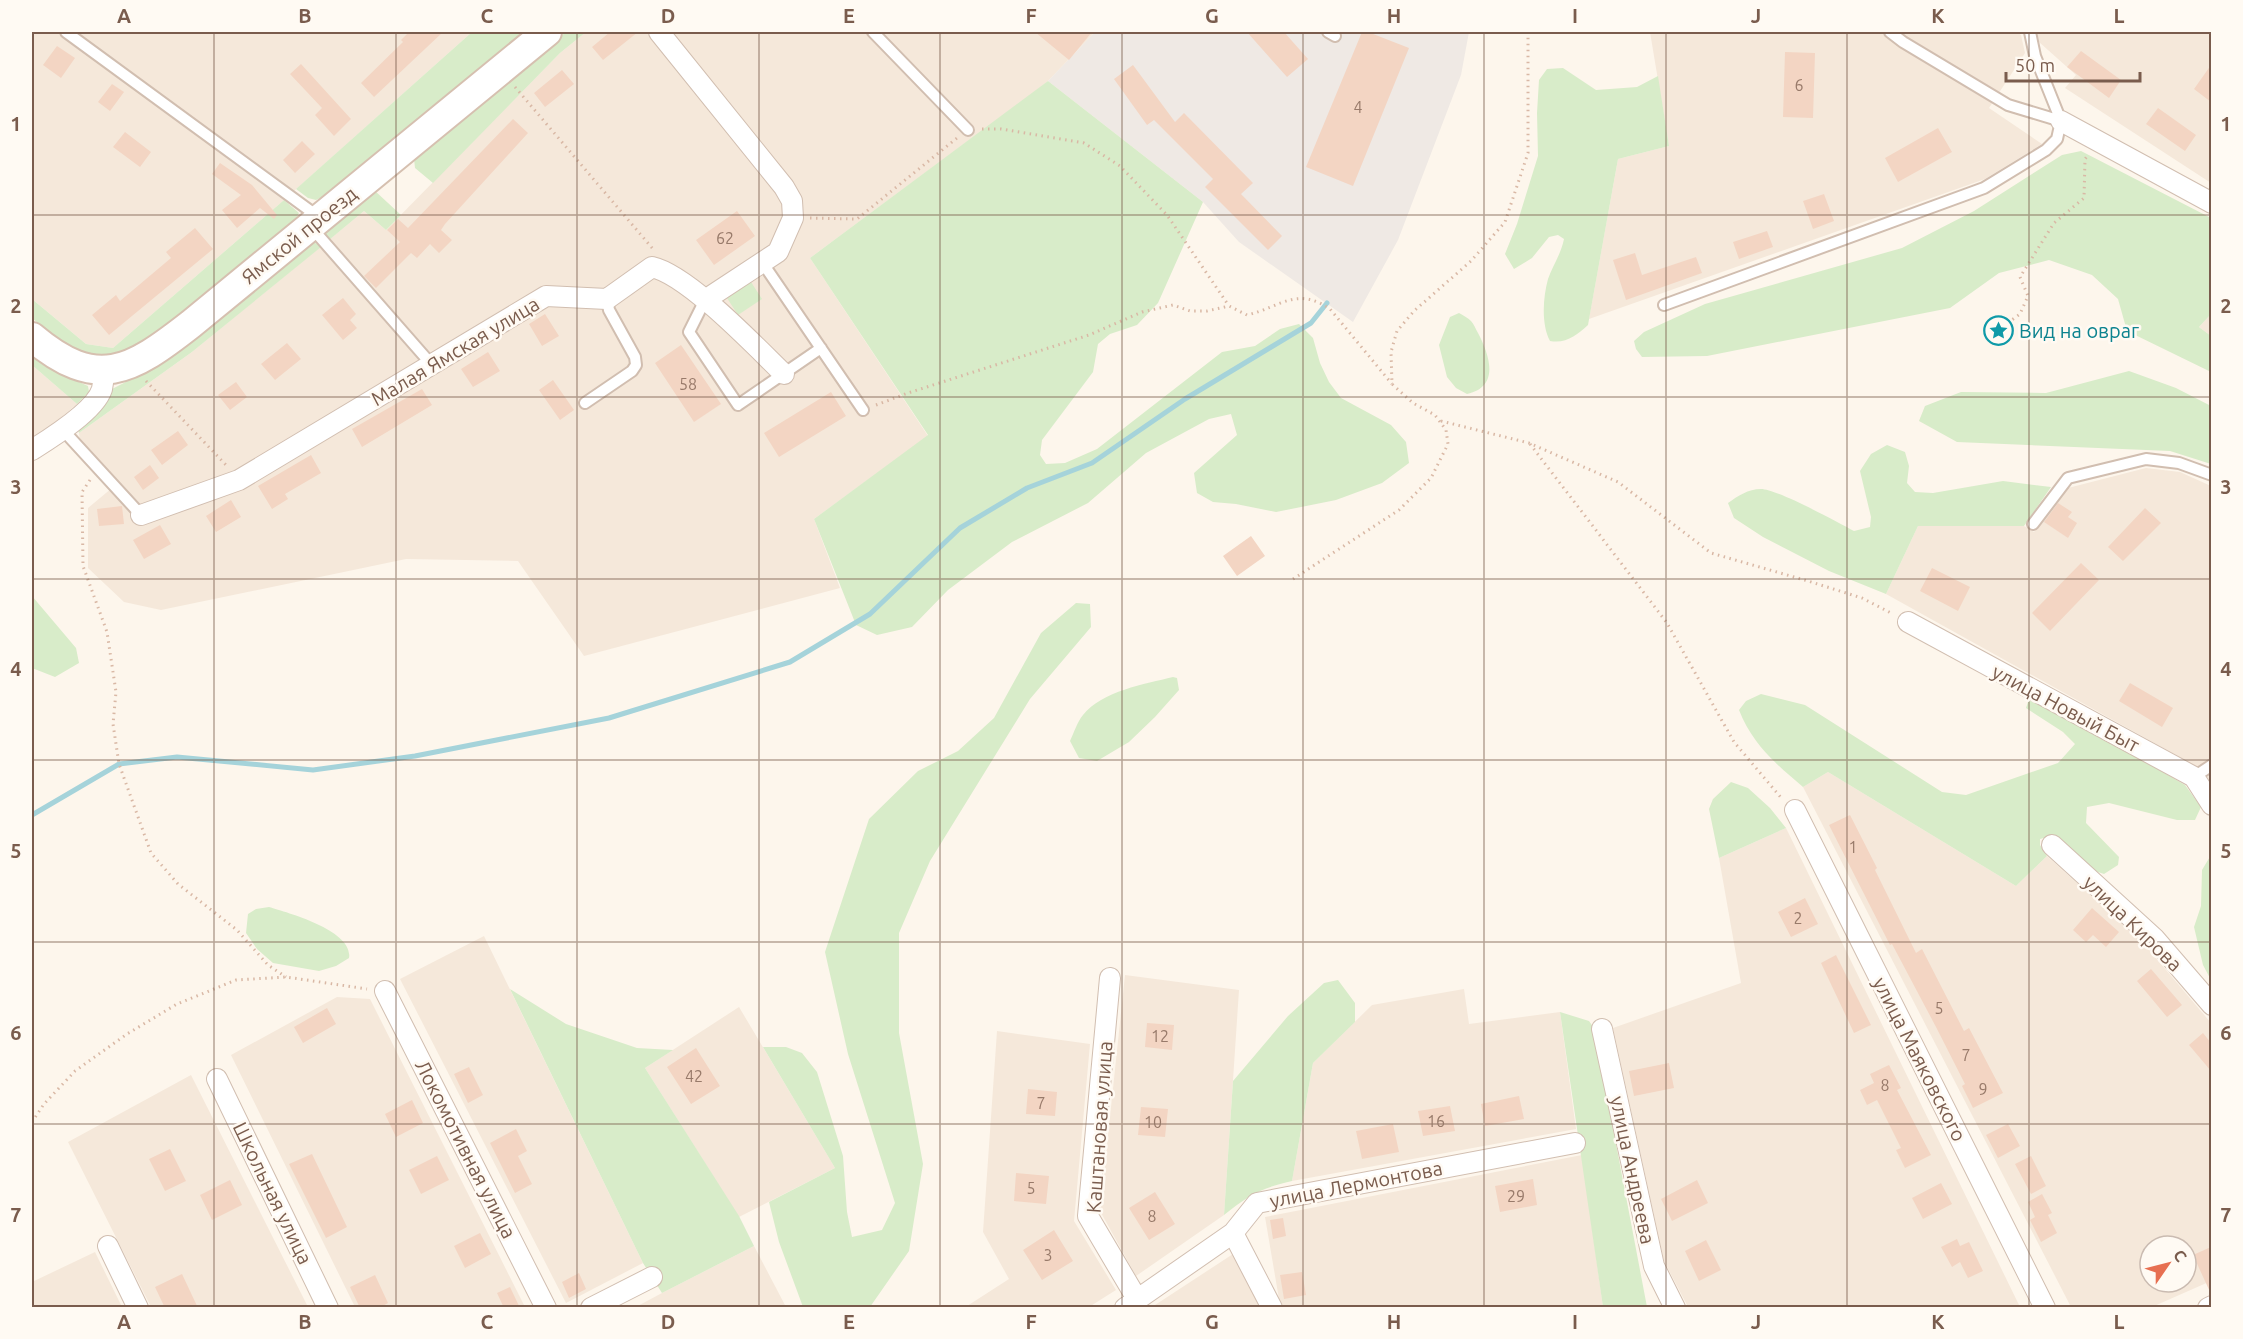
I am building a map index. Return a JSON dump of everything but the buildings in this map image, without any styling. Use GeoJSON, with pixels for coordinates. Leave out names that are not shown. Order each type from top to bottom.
{"type":"FeatureCollection","features":[{"type":"Feature","properties":{"kind":"main road","name":"Ямской проезд"},"geometry":{"type":"LineString","coordinates":[[117,368],[166,343],[547,32]]}},
{"type":"Feature","properties":{"kind":"main road"},"geometry":{"type":"LineString","coordinates":[[32,338],[60,358],[78,366],[117,368]]}},
{"type":"Feature","properties":{"kind":"street"},"geometry":{"type":"LineString","coordinates":[[659,32],[792,201],[793,218],[778,252],[705,300]]}},
{"type":"Feature","properties":{"kind":"street"},"geometry":{"type":"LineString","coordinates":[[2061,121],[2211,203]]}},
{"type":"Feature","properties":{"kind":"street"},"geometry":{"type":"LineString","coordinates":[[607,299],[652,267],[663,269],[705,300],[784,374]]}},
{"type":"Feature","properties":{"kind":"street","name":"Малая Ямская улица"},"geometry":{"type":"LineString","coordinates":[[141,515],[239,480],[546,296],[607,299]]}},
{"type":"Feature","properties":{"kind":"street"},"geometry":{"type":"LineString","coordinates":[[32,450],[63,430],[96,400],[117,368]]}},
{"type":"Feature","properties":{"kind":"street","name":"улица Новый Быт"},"geometry":{"type":"LineString","coordinates":[[1908,622],[2194,777]]}},
{"type":"Feature","properties":{"kind":"street"},"geometry":{"type":"LineString","coordinates":[[2194,777],[2211,806]]}},
{"type":"Feature","properties":{"kind":"street","name":"улица Маяковского"},"geometry":{"type":"LineString","coordinates":[[1795,810],[2045,1308]]}},
{"type":"Feature","properties":{"kind":"street","name":"улица Кирова"},"geometry":{"type":"LineString","coordinates":[[2052,845],[2155,939],[2211,1005]]}},
{"type":"Feature","properties":{"kind":"street","name":"Каштановая улица"},"geometry":{"type":"LineString","coordinates":[[1110,978],[1088,1216],[1131,1303]]}},
{"type":"Feature","properties":{"kind":"street","name":"Локомотивная улица"},"geometry":{"type":"LineString","coordinates":[[385,991],[546,1308]]}},
{"type":"Feature","properties":{"kind":"street","name":"улица Андреева"},"geometry":{"type":"LineString","coordinates":[[1602,1029],[1654,1266],[1675,1308]]}},
{"type":"Feature","properties":{"kind":"street","name":"Школьная улица"},"geometry":{"type":"LineString","coordinates":[[217,1079],[328,1308]]}},
{"type":"Feature","properties":{"kind":"street","name":"улица Лермонтова"},"geometry":{"type":"LineString","coordinates":[[1131,1303],[1233,1233],[1257,1203],[1575,1143]]}},
{"type":"Feature","properties":{"kind":"street"},"geometry":{"type":"LineString","coordinates":[[1233,1233],[1272,1308]]}},
{"type":"Feature","properties":{"kind":"street"},"geometry":{"type":"LineString","coordinates":[[108,1246],[138,1308]]}},
{"type":"Feature","properties":{"kind":"street"},"geometry":{"type":"LineString","coordinates":[[591,1308],[652,1277]]}},
{"type":"Feature","properties":{"kind":"lane"},"geometry":{"type":"LineString","coordinates":[[66,32],[315,222],[432,364]]}},
{"type":"Feature","properties":{"kind":"lane"},"geometry":{"type":"LineString","coordinates":[[873,32],[968,130]]}},
{"type":"Feature","properties":{"kind":"lane"},"geometry":{"type":"LineString","coordinates":[[1890,32],[2008,105],[2061,121]]}},
{"type":"Feature","properties":{"kind":"lane"},"geometry":{"type":"LineString","coordinates":[[1664,305],[1983,188],[2046,150],[2057,139],[2061,121],[2035,56],[2030,32]]}},
{"type":"Feature","properties":{"kind":"lane"},"geometry":{"type":"LineString","coordinates":[[762,262],[863,410]]}},
{"type":"Feature","properties":{"kind":"lane"},"geometry":{"type":"LineString","coordinates":[[585,403],[632,371],[636,365],[635,357],[609,310],[607,299]]}},
{"type":"Feature","properties":{"kind":"lane"},"geometry":{"type":"LineString","coordinates":[[705,300],[689,332],[738,405],[821,348]]}},
{"type":"Feature","properties":{"kind":"lane"},"geometry":{"type":"LineString","coordinates":[[63,430],[141,515]]}},
{"type":"Feature","properties":{"kind":"lane"},"geometry":{"type":"LineString","coordinates":[[2033,524],[2068,478],[2146,459],[2179,463],[2211,476]]}},
{"type":"Feature","properties":{"kind":"lane"},"geometry":{"type":"LineString","coordinates":[[2194,777],[2211,765]]}},
{"type":"Feature","properties":{"kind":"path"},"geometry":{"type":"LineString","coordinates":[[1392,384],[1391,352],[1397,332],[1414,311],[1471,261],[1505,222],[1528,153],[1528,32]]}},
{"type":"Feature","properties":{"kind":"path"},"geometry":{"type":"LineString","coordinates":[[501,70],[658,255],[663,269]]}},
{"type":"Feature","properties":{"kind":"path"},"geometry":{"type":"LineString","coordinates":[[793,218],[857,219],[968,130],[1001,129],[1084,143],[1120,166],[1167,215],[1229,306],[1247,315],[1301,297],[1318,301],[1329,309],[1392,384],[1413,403],[1435,415],[1446,430],[1448,444],[1431,477],[1399,510],[1293,579]]}},
{"type":"Feature","properties":{"kind":"path"},"geometry":{"type":"LineString","coordinates":[[1998,330],[2020,314],[2028,296],[2020,277],[2030,259],[2054,223],[2084,198],[2085,159],[2098,141]]}},
{"type":"Feature","properties":{"kind":"path"},"geometry":{"type":"LineString","coordinates":[[863,410],[908,393],[1089,335],[1143,312],[1173,305],[1190,311],[1207,311],[1229,306]]}},
{"type":"Feature","properties":{"kind":"path"},"geometry":{"type":"LineString","coordinates":[[117,368],[239,480]]}},
{"type":"Feature","properties":{"kind":"path"},"geometry":{"type":"LineString","coordinates":[[1439,421],[1529,442],[1618,482],[1711,553],[1808,580],[1862,598],[1908,622]]}},
{"type":"Feature","properties":{"kind":"path"},"geometry":{"type":"LineString","coordinates":[[1529,442],[1667,624],[1734,742],[1780,798],[1795,810]]}},
{"type":"Feature","properties":{"kind":"path"},"geometry":{"type":"LineString","coordinates":[[98,469],[82,492],[83,566],[107,632],[116,692],[113,724],[119,764],[151,853],[177,884],[237,930],[268,965],[286,977]]}},
{"type":"Feature","properties":{"kind":"path"},"geometry":{"type":"LineString","coordinates":[[32,1122],[44,1104],[75,1071],[127,1034],[177,1004],[236,980],[286,977],[385,991]]}},
{"type":"Feature","properties":{"kind":"shaded area"},"geometry":{"type":"Polygon","coordinates":[[[32,32],[472,32],[284,200],[113,348],[86,344],[32,299],[32,32]]]}},
{"type":"Feature","properties":{"kind":"shaded area"},"geometry":{"type":"Polygon","coordinates":[[[586,32],[1095,32],[1037,90],[810,258],[928,436],[814,519],[840,588],[584,656],[518,561],[406,559],[161,610],[124,602],[88,568],[88,508],[118,483],[80,442],[79,433],[192,352],[364,211],[386,230],[560,53],[586,32]]]}},
{"type":"Feature","properties":{"kind":"shaded area"},"geometry":{"type":"Polygon","coordinates":[[[1095,32],[1469,32],[1461,75],[1398,240],[1353,322],[1239,242],[1203,202],[1048,81],[1095,32]]]}},
{"type":"Feature","properties":{"kind":"shaded area"},"geometry":{"type":"Polygon","coordinates":[[[1650,32],[2017,32],[2021,35],[2025,53],[1989,108],[2042,144],[1985,179],[1589,319],[1618,159],[1669,146],[1650,32]]]}},
{"type":"Feature","properties":{"kind":"shaded area"},"geometry":{"type":"Polygon","coordinates":[[[2037,32],[2211,32],[2211,183],[2065,88],[2076,75],[2039,42],[2037,32]]]}},
{"type":"Feature","properties":{"kind":"shaded area"},"geometry":{"type":"Polygon","coordinates":[[[2211,314],[2211,336],[2199,327],[2211,314]]]}},
{"type":"Feature","properties":{"kind":"shaded area"},"geometry":{"type":"Polygon","coordinates":[[[32,365],[77,404],[32,442],[32,365]]]}},
{"type":"Feature","properties":{"kind":"shaded area"},"geometry":{"type":"Polygon","coordinates":[[[2146,468],[2180,472],[2211,486],[2211,784],[2203,770],[1886,594],[1918,526],[2024,526],[2034,532],[2068,488],[2146,468]]]}},
{"type":"Feature","properties":{"kind":"shaded area"},"geometry":{"type":"Polygon","coordinates":[[[1828,772],[2016,886],[2047,856],[2145,945],[2211,1023],[2211,1281],[2198,1287],[2198,1234],[2138,1234],[2138,1294],[2182,1294],[2152,1307],[2071,1307],[1803,787],[1828,772]]]}},
{"type":"Feature","properties":{"kind":"shaded area"},"geometry":{"type":"Polygon","coordinates":[[[1786,828],[2020,1307],[1688,1307],[1664,1261],[1613,1028],[1741,983],[1719,858],[1786,828]]]}},
{"type":"Feature","properties":{"kind":"shaded area"},"geometry":{"type":"Polygon","coordinates":[[[484,936],[643,1263],[566,1303],[400,979],[484,936]]]}},
{"type":"Feature","properties":{"kind":"shaded area"},"geometry":{"type":"Polygon","coordinates":[[[1125,975],[1239,990],[1224,1215],[1136,1276],[1100,1211],[1125,975]]]}},
{"type":"Feature","properties":{"kind":"shaded area"},"geometry":{"type":"Polygon","coordinates":[[[1464,989],[1469,1024],[1560,1012],[1576,1129],[1292,1181],[1313,1063],[1372,1005],[1464,989]]]}},
{"type":"Feature","properties":{"kind":"shaded area"},"geometry":{"type":"Polygon","coordinates":[[[337,997],[370,999],[525,1307],[355,1307],[231,1055],[337,997]]]}},
{"type":"Feature","properties":{"kind":"shaded area"},"geometry":{"type":"Polygon","coordinates":[[[739,1007],[835,1168],[739,1217],[645,1068],[739,1007]]]}},
{"type":"Feature","properties":{"kind":"shaded area"},"geometry":{"type":"Polygon","coordinates":[[[997,1031],[1090,1044],[1074,1221],[1116,1290],[1089,1307],[964,1308],[1009,1279],[983,1232],[997,1031]]]}},
{"type":"Feature","properties":{"kind":"shaded area"},"geometry":{"type":"Polygon","coordinates":[[[191,1075],[308,1307],[151,1307],[68,1142],[191,1075]]]}},
{"type":"Feature","properties":{"kind":"shaded area"},"geometry":{"type":"Polygon","coordinates":[[[1582,1155],[1603,1307],[1284,1307],[1279,1299],[1265,1217],[1582,1155]]]}},
{"type":"Feature","properties":{"kind":"shaded area"},"geometry":{"type":"Polygon","coordinates":[[[754,1246],[786,1307],[634,1308],[662,1293],[754,1246]]]}},
{"type":"Feature","properties":{"kind":"shaded area"},"geometry":{"type":"Polygon","coordinates":[[[95,1252],[122,1307],[32,1307],[32,1282],[95,1252]]]}},
{"type":"Feature","properties":{"kind":"shaded area"},"geometry":{"type":"Polygon","coordinates":[[[1233,1254],[1260,1307],[1152,1307],[1233,1254]]]}},
{"type":"Feature","properties":{"kind":"green space"},"geometry":{"type":"Polygon","coordinates":[[[472,32],[523,32],[322,197],[316,200],[308,198],[296,189],[472,32]]]}},
{"type":"Feature","properties":{"kind":"green space"},"geometry":{"type":"Polygon","coordinates":[[[566,32],[586,32],[560,53],[433,183],[415,168],[414,159],[566,32]]]}},
{"type":"Feature","properties":{"kind":"green space"},"geometry":{"type":"Polygon","coordinates":[[[1563,68],[1596,90],[1637,87],[1658,76],[1669,146],[1618,159],[1588,325],[1571,338],[1556,342],[1550,341],[1547,334],[1544,302],[1548,279],[1564,239],[1558,235],[1549,237],[1532,258],[1514,269],[1505,254],[1538,156],[1539,80],[1547,69],[1563,68]]]}},
{"type":"Feature","properties":{"kind":"green space"},"geometry":{"type":"Polygon","coordinates":[[[1048,81],[1203,202],[1158,303],[1137,325],[1110,334],[1098,344],[1093,372],[1042,440],[1040,455],[1046,464],[1065,463],[1097,449],[1222,352],[1255,346],[1280,329],[1299,324],[1313,338],[1320,363],[1329,382],[1341,398],[1391,425],[1406,442],[1409,463],[1382,483],[1336,500],[1276,512],[1213,502],[1197,493],[1194,473],[1237,435],[1231,414],[1209,419],[1146,453],[1088,503],[1012,542],[948,590],[912,627],[877,635],[856,625],[814,519],[928,435],[810,258],[1048,81]]]}},
{"type":"Feature","properties":{"kind":"green space"},"geometry":{"type":"Polygon","coordinates":[[[2081,151],[2211,218],[2211,314],[2199,327],[2211,336],[2211,372],[2127,331],[2118,299],[2092,275],[2049,260],[1999,273],[1950,308],[1707,356],[1642,357],[1636,349],[1634,341],[1644,332],[1705,304],[1902,248],[1974,211],[2062,155],[2081,151]]]}},
{"type":"Feature","properties":{"kind":"green space"},"geometry":{"type":"Polygon","coordinates":[[[374,190],[401,215],[386,230],[364,211],[329,240],[326,230],[374,190]]]}},
{"type":"Feature","properties":{"kind":"green space"},"geometry":{"type":"Polygon","coordinates":[[[284,200],[299,213],[295,220],[142,345],[129,352],[107,356],[83,352],[51,334],[32,318],[32,299],[86,344],[113,348],[284,200]]]}},
{"type":"Feature","properties":{"kind":"green space"},"geometry":{"type":"Polygon","coordinates":[[[314,242],[321,247],[192,352],[79,433],[78,427],[112,389],[155,367],[314,242]]]}},
{"type":"Feature","properties":{"kind":"green space"},"geometry":{"type":"Polygon","coordinates":[[[751,282],[762,299],[738,315],[727,298],[751,282]]]}},
{"type":"Feature","properties":{"kind":"green space"},"geometry":{"type":"Polygon","coordinates":[[[1459,313],[1473,324],[1486,351],[1489,370],[1484,385],[1467,394],[1456,388],[1447,377],[1439,345],[1450,317],[1459,313]]]}},
{"type":"Feature","properties":{"kind":"green space"},"geometry":{"type":"Polygon","coordinates":[[[32,354],[57,372],[88,386],[89,392],[77,404],[32,365],[32,354]]]}},
{"type":"Feature","properties":{"kind":"green space"},"geometry":{"type":"Polygon","coordinates":[[[2129,371],[2176,388],[2211,406],[2211,464],[2170,451],[1957,442],[1919,421],[1925,406],[1961,392],[2046,393],[2129,371]]]}},
{"type":"Feature","properties":{"kind":"green space"},"geometry":{"type":"Polygon","coordinates":[[[1887,445],[1905,452],[1909,466],[1907,483],[1915,492],[1933,493],[2003,481],[2051,487],[2024,526],[1918,526],[1886,594],[1829,571],[1763,537],[1734,518],[1728,503],[1739,495],[1761,489],[1793,500],[1854,531],[1870,527],[1871,517],[1860,471],[1871,454],[1887,445]]]}},
{"type":"Feature","properties":{"kind":"green space"},"geometry":{"type":"Polygon","coordinates":[[[32,596],[76,648],[79,663],[55,677],[32,668],[32,596]]]}},
{"type":"Feature","properties":{"kind":"green space"},"geometry":{"type":"Polygon","coordinates":[[[1076,603],[1090,604],[1091,627],[1030,699],[930,861],[899,933],[899,1033],[923,1164],[909,1251],[870,1307],[803,1307],[779,1242],[769,1202],[835,1168],[763,1047],[786,1047],[802,1053],[817,1072],[843,1156],[847,1212],[852,1237],[882,1230],[895,1203],[848,1054],[825,952],[869,819],[918,771],[958,751],[994,718],[1041,633],[1076,603]]]}},
{"type":"Feature","properties":{"kind":"green space"},"geometry":{"type":"Polygon","coordinates":[[[1173,677],[1177,678],[1179,690],[1129,742],[1097,761],[1079,758],[1070,741],[1077,724],[1091,707],[1112,694],[1173,677]]]}},
{"type":"Feature","properties":{"kind":"green space"},"geometry":{"type":"Polygon","coordinates":[[[1761,694],[1805,705],[1942,792],[1966,795],[2058,763],[2075,744],[2063,732],[2026,708],[2029,699],[2039,700],[2185,785],[2201,807],[2195,820],[2177,820],[2109,803],[2087,807],[2086,823],[2119,857],[2118,865],[2104,874],[2089,869],[2051,836],[2040,839],[2040,845],[2047,856],[2016,886],[1828,772],[1803,787],[1758,743],[1739,710],[1746,701],[1761,694]]]}},
{"type":"Feature","properties":{"kind":"green space"},"geometry":{"type":"Polygon","coordinates":[[[1731,782],[1748,788],[1770,808],[1786,828],[1719,858],[1709,809],[1713,799],[1731,782]]]}},
{"type":"Feature","properties":{"kind":"green space"},"geometry":{"type":"Polygon","coordinates":[[[2211,855],[2211,980],[2203,965],[2194,927],[2201,906],[2202,870],[2211,855]]]}},
{"type":"Feature","properties":{"kind":"green space"},"geometry":{"type":"Polygon","coordinates":[[[269,907],[304,919],[331,932],[348,948],[349,958],[336,966],[319,971],[273,963],[257,949],[246,933],[248,914],[256,909],[269,907]]]}},
{"type":"Feature","properties":{"kind":"green space"},"geometry":{"type":"Polygon","coordinates":[[[1338,980],[1355,1003],[1355,1022],[1313,1063],[1292,1181],[1256,1193],[1224,1215],[1233,1081],[1288,1016],[1324,983],[1338,980]]]}},
{"type":"Feature","properties":{"kind":"green space"},"geometry":{"type":"Polygon","coordinates":[[[510,989],[566,1024],[637,1048],[673,1050],[645,1068],[739,1216],[754,1246],[662,1293],[643,1263],[510,989]]]}},
{"type":"Feature","properties":{"kind":"green space"},"geometry":{"type":"Polygon","coordinates":[[[1560,1012],[1589,1021],[1594,1028],[1647,1307],[1603,1307],[1560,1012]]]}},
{"type":"Feature","properties":{"kind":"waterway"},"geometry":{"type":"LineString","coordinates":[[32,815],[119,764],[177,757],[313,770],[415,756],[609,718],[790,662],[870,614],[960,528],[1027,488],[1092,463],[1185,399],[1311,323],[1327,303]]}},
{"type":"Feature","properties":{"kind":"place","name":"Вид на овраг"},"geometry":{"type":"Point","coordinates":[1998,330]}}]}
